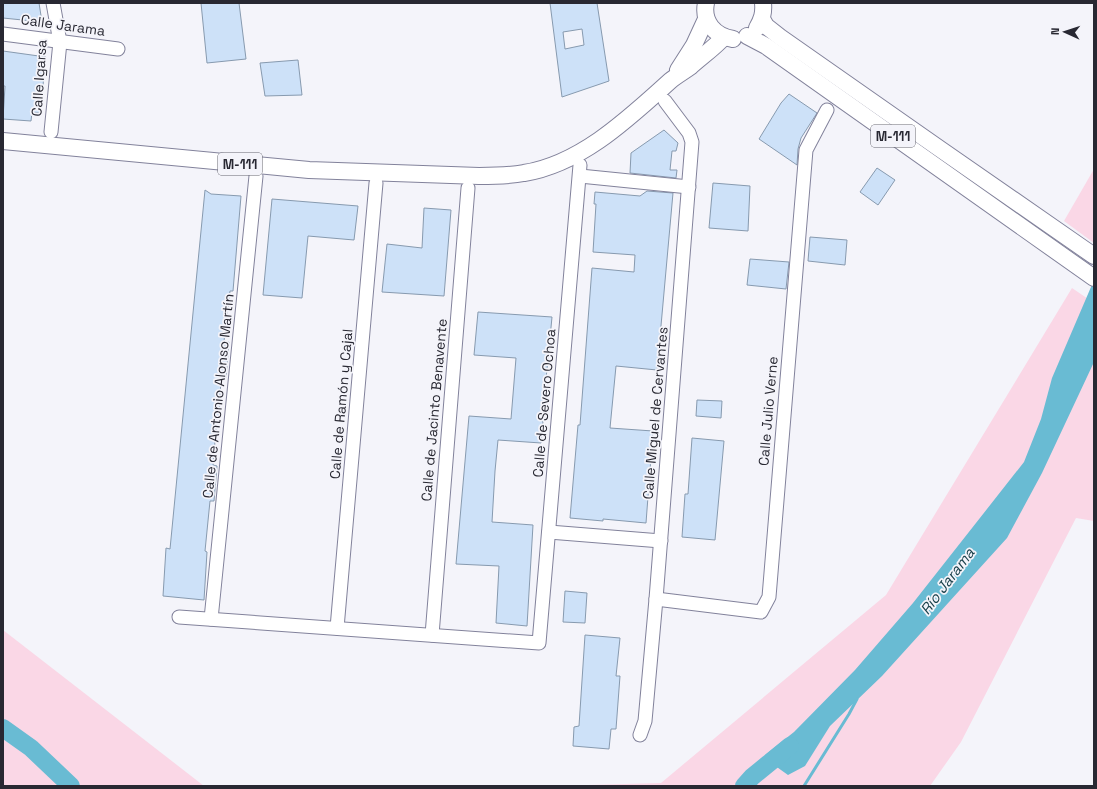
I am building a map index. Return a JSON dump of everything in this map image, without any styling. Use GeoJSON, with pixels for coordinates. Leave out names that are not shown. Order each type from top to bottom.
{"type":"FeatureCollection","features":[{"type":"Feature","properties":{"kind":"main road","name":"M-111"},"geometry":{"type":"LineString","coordinates":[[672,80],[694,45],[706,19],[704,9],[706,3]]}},
{"type":"Feature","properties":{"kind":"main road"},"geometry":{"type":"LineString","coordinates":[[706,19],[712,28],[720,35],[739,39],[747,36],[756,29],[762,19],[764,10],[762,3]]}},
{"type":"Feature","properties":{"kind":"main road","name":"M-111"},"geometry":{"type":"LineString","coordinates":[[762,19],[766,26],[780,37],[1094,256]]}},
{"type":"Feature","properties":{"kind":"main road","name":"M-111"},"geometry":{"type":"LineString","coordinates":[[747,36],[772,50],[1094,278]]}},
{"type":"Feature","properties":{"kind":"main road","name":"M-111"},"geometry":{"type":"LineString","coordinates":[[3,141],[309,170],[427,175],[502,176],[525,173],[552,165],[595,143],[636,112],[724,37]]}},
{"type":"Feature","properties":{"kind":"street","name":"Calle Igarsa"},"geometry":{"type":"LineString","coordinates":[[51,132],[60,42],[53,3]]}},
{"type":"Feature","properties":{"kind":"street","name":"Calle Jarama"},"geometry":{"type":"LineString","coordinates":[[3,34],[118,49]]}},
{"type":"Feature","properties":{"kind":"street","name":"Calle Miguel de Cervantes"},"geometry":{"type":"LineString","coordinates":[[640,735],[645,721],[656,599],[692,142],[689,133],[665,101]]}},
{"type":"Feature","properties":{"kind":"street","name":"Calle Julio Verne"},"geometry":{"type":"LineString","coordinates":[[656,599],[761,612],[769,597],[806,150],[826,110]]}},
{"type":"Feature","properties":{"kind":"street","name":"Calle de Severo Ochoa"},"geometry":{"type":"LineString","coordinates":[[432,635],[539,643],[580,171],[689,187]]}},
{"type":"Feature","properties":{"kind":"street","name":"Calle de Antonio Alonso Martín"},"geometry":{"type":"LineString","coordinates":[[211,619],[256,176]]}},
{"type":"Feature","properties":{"kind":"street","name":"Calle de Ramón y Cajal"},"geometry":{"type":"LineString","coordinates":[[337,628],[376,183]]}},
{"type":"Feature","properties":{"kind":"street","name":"Calle de Jacinto Benavente"},"geometry":{"type":"LineString","coordinates":[[432,635],[468,188]]}},
{"type":"Feature","properties":{"kind":"street"},"geometry":{"type":"LineString","coordinates":[[549,532],[661,541]]}},
{"type":"Feature","properties":{"kind":"street"},"geometry":{"type":"LineString","coordinates":[[179,617],[432,635]]}},
{"type":"Feature","properties":{"kind":"shaded area"},"geometry":{"type":"Polygon","coordinates":[[[1094,169],[1094,243],[1064,221],[1094,169]]]}},
{"type":"Feature","properties":{"kind":"shaded area"},"geometry":{"type":"Polygon","coordinates":[[[1072,288],[1094,303],[1094,521],[1076,518],[961,742],[930,786],[551,786],[661,783],[886,595],[1072,288]]]}},
{"type":"Feature","properties":{"kind":"shaded area"},"geometry":{"type":"Polygon","coordinates":[[[3,630],[204,786],[3,786],[3,630]]]}},
{"type":"Feature","properties":{"kind":"water"},"geometry":{"type":"Polygon","coordinates":[[[1094,280],[1094,362],[1042,473],[1007,538],[882,676],[830,726],[805,766],[788,775],[774,765],[765,755],[794,732],[855,670],[913,603],[1024,462],[1041,419],[1052,378],[1094,280]]]}},
{"type":"Feature","properties":{"kind":"building"},"geometry":{"type":"Polygon","coordinates":[[[3,3],[39,3],[42,22],[3,18],[3,3]]]}},
{"type":"Feature","properties":{"kind":"building"},"geometry":{"type":"Polygon","coordinates":[[[201,3],[239,3],[246,59],[207,63],[201,3]]]}},
{"type":"Feature","properties":{"kind":"building"},"geometry":{"type":"Polygon","coordinates":[[[550,3],[597,3],[609,81],[562,97],[550,3]],[[582,29],[563,32],[565,49],[584,45],[582,29]]]}},
{"type":"Feature","properties":{"kind":"building"},"geometry":{"type":"Polygon","coordinates":[[[3,51],[46,57],[40,113],[32,112],[31,121],[3,119],[5,86],[3,86],[3,51]]]}},
{"type":"Feature","properties":{"kind":"building"},"geometry":{"type":"Polygon","coordinates":[[[298,60],[302,95],[265,96],[260,63],[298,60]]]}},
{"type":"Feature","properties":{"kind":"building"},"geometry":{"type":"Polygon","coordinates":[[[789,94],[817,113],[801,138],[798,149],[797,165],[759,139],[781,103],[789,94]]]}},
{"type":"Feature","properties":{"kind":"building"},"geometry":{"type":"Polygon","coordinates":[[[664,130],[678,143],[676,151],[672,151],[670,170],[677,170],[676,178],[630,173],[631,153],[664,130]]]}},
{"type":"Feature","properties":{"kind":"building"},"geometry":{"type":"Polygon","coordinates":[[[877,168],[895,180],[878,205],[860,192],[877,168]]]}},
{"type":"Feature","properties":{"kind":"building"},"geometry":{"type":"Polygon","coordinates":[[[713,183],[750,186],[748,231],[709,228],[713,183]]]}},
{"type":"Feature","properties":{"kind":"building"},"geometry":{"type":"Polygon","coordinates":[[[205,190],[211,194],[241,196],[233,291],[230,291],[224,341],[229,342],[226,378],[221,378],[219,417],[217,417],[213,465],[217,466],[214,501],[210,501],[205,551],[207,552],[204,600],[163,596],[166,548],[170,549],[205,190]]]}},
{"type":"Feature","properties":{"kind":"building"},"geometry":{"type":"Polygon","coordinates":[[[647,191],[673,193],[657,370],[616,366],[610,428],[653,431],[646,523],[570,518],[578,425],[580,425],[592,268],[634,272],[635,255],[593,252],[596,204],[594,204],[595,192],[640,196],[647,191]]]}},
{"type":"Feature","properties":{"kind":"building"},"geometry":{"type":"Polygon","coordinates":[[[272,199],[358,206],[354,240],[308,236],[302,298],[263,295],[272,199]]]}},
{"type":"Feature","properties":{"kind":"building"},"geometry":{"type":"Polygon","coordinates":[[[424,208],[451,210],[444,296],[382,292],[387,244],[422,248],[424,208]]]}},
{"type":"Feature","properties":{"kind":"building"},"geometry":{"type":"Polygon","coordinates":[[[810,237],[847,240],[845,265],[808,261],[810,237]]]}},
{"type":"Feature","properties":{"kind":"building"},"geometry":{"type":"Polygon","coordinates":[[[750,259],[789,262],[786,289],[747,285],[750,259]]]}},
{"type":"Feature","properties":{"kind":"building"},"geometry":{"type":"Polygon","coordinates":[[[478,312],[552,317],[541,443],[498,440],[495,471],[492,522],[533,525],[527,626],[496,623],[499,566],[456,564],[469,416],[511,419],[516,358],[474,355],[478,312]]]}},
{"type":"Feature","properties":{"kind":"building"},"geometry":{"type":"Polygon","coordinates":[[[697,400],[722,401],[721,418],[696,416],[697,400]]]}},
{"type":"Feature","properties":{"kind":"building"},"geometry":{"type":"Polygon","coordinates":[[[692,438],[724,441],[715,540],[682,537],[685,494],[688,494],[692,438]]]}},
{"type":"Feature","properties":{"kind":"building"},"geometry":{"type":"Polygon","coordinates":[[[565,591],[587,593],[585,623],[563,622],[565,591]]]}},
{"type":"Feature","properties":{"kind":"building"},"geometry":{"type":"Polygon","coordinates":[[[585,635],[620,638],[616,676],[620,676],[616,729],[611,729],[609,749],[573,746],[574,727],[579,726],[585,635]]]}},
{"type":"Feature","properties":{"kind":"waterway"},"geometry":{"type":"LineString","coordinates":[[804,786],[857,699]]}},
{"type":"Feature","properties":{"kind":"waterway","name":"Río Jarama"},"geometry":{"type":"LineString","coordinates":[[3,728],[31,748],[71,786]]}},
{"type":"Feature","properties":{"kind":"waterway","name":"Río Jarama"},"geometry":{"type":"LineString","coordinates":[[744,786],[752,777],[790,746]]}}]}
